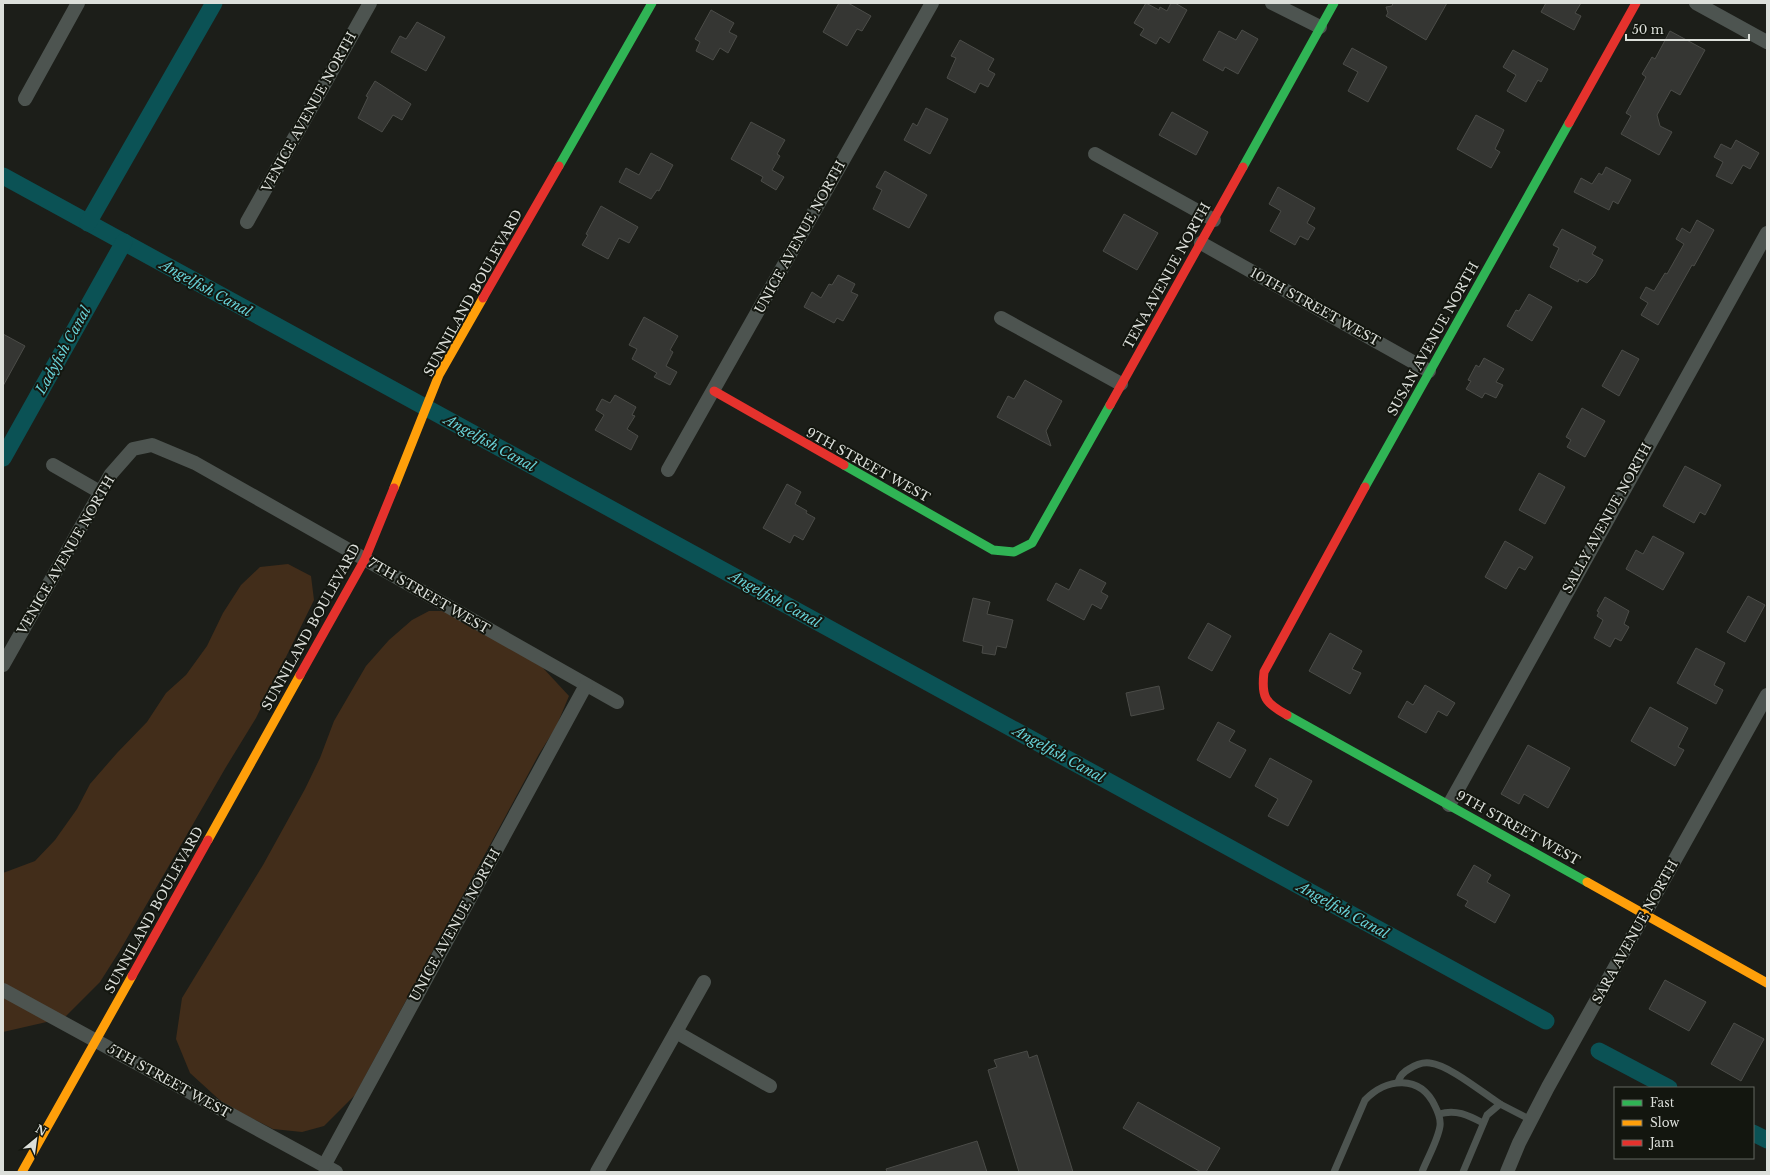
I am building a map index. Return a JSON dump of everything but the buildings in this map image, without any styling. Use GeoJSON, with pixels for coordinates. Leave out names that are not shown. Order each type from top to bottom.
{"type":"FeatureCollection","features":[{"type":"Feature","properties":{"kind":"street"},"geometry":{"type":"LineString","coordinates":[[25,99],[78,3]]}},
{"type":"Feature","properties":{"kind":"street","name":"VENICE AVENUE NORTH"},"geometry":{"type":"LineString","coordinates":[[247,222],[370,3]]}},
{"type":"Feature","properties":{"kind":"street","name":"SUNNILAND BOULEVARD"},"geometry":{"type":"LineString","coordinates":[[22,1172],[365,559],[439,375],[652,3]]}},
{"type":"Feature","properties":{"kind":"street","name":"UNICE AVENUE NORTH"},"geometry":{"type":"LineString","coordinates":[[668,470],[932,3]]}},
{"type":"Feature","properties":{"kind":"street"},"geometry":{"type":"LineString","coordinates":[[1272,3],[1320,27]]}},
{"type":"Feature","properties":{"kind":"street","name":"TENA AVENUE NORTH"},"geometry":{"type":"LineString","coordinates":[[1014,552],[1032,542],[1214,220],[1334,3]]}},
{"type":"Feature","properties":{"kind":"street","name":"SUSAN AVENUE NORTH"},"geometry":{"type":"LineString","coordinates":[[1262,690],[1264,672],[1287,626],[1636,3]]}},
{"type":"Feature","properties":{"kind":"street"},"geometry":{"type":"LineString","coordinates":[[1696,3],[1767,42]]}},
{"type":"Feature","properties":{"kind":"street"},"geometry":{"type":"LineString","coordinates":[[1095,154],[1214,220]]}},
{"type":"Feature","properties":{"kind":"street","name":"SALLY AVENUE NORTH"},"geometry":{"type":"LineString","coordinates":[[1449,805],[1767,233]]}},
{"type":"Feature","properties":{"kind":"street","name":"10TH STREET WEST"},"geometry":{"type":"LineString","coordinates":[[1201,243],[1429,371]]}},
{"type":"Feature","properties":{"kind":"street"},"geometry":{"type":"LineString","coordinates":[[1001,318],[1122,384]]}},
{"type":"Feature","properties":{"kind":"street","name":"9TH STREET WEST"},"geometry":{"type":"LineString","coordinates":[[714,391],[993,550],[1014,552]]}},
{"type":"Feature","properties":{"kind":"street","name":"7TH STREET WEST"},"geometry":{"type":"LineString","coordinates":[[133,449],[152,445],[195,463],[617,702]]}},
{"type":"Feature","properties":{"kind":"street","name":"VENICE AVENUE NORTH"},"geometry":{"type":"LineString","coordinates":[[3,665],[100,492],[111,474],[133,449]]}},
{"type":"Feature","properties":{"kind":"street"},"geometry":{"type":"LineString","coordinates":[[53,465],[100,492]]}},
{"type":"Feature","properties":{"kind":"street","name":"UNICE AVENUE NORTH"},"geometry":{"type":"LineString","coordinates":[[330,1169],[586,685]]}},
{"type":"Feature","properties":{"kind":"street","name":"9TH STREET WEST"},"geometry":{"type":"LineString","coordinates":[[1262,690],[1272,707],[1767,983]]}},
{"type":"Feature","properties":{"kind":"street","name":"SARA AVENUE NORTH"},"geometry":{"type":"LineString","coordinates":[[1508,1172],[1531,1120],[1767,695]]}},
{"type":"Feature","properties":{"kind":"street"},"geometry":{"type":"LineString","coordinates":[[596,1172],[704,982]]}},
{"type":"Feature","properties":{"kind":"street","name":"5TH STREET WEST"},"geometry":{"type":"LineString","coordinates":[[3,990],[330,1169]]}},
{"type":"Feature","properties":{"kind":"street"},"geometry":{"type":"LineString","coordinates":[[676,1032],[770,1086]]}},
{"type":"Feature","properties":{"kind":"lane"},"geometry":{"type":"LineString","coordinates":[[1398,1082],[1399,1077],[1405,1071],[1416,1065],[1429,1063],[1442,1067],[1500,1104],[1531,1120]]}},
{"type":"Feature","properties":{"kind":"lane"},"geometry":{"type":"LineString","coordinates":[[1334,1172],[1365,1100],[1374,1090],[1386,1084],[1398,1082],[1411,1083],[1422,1089],[1432,1100],[1439,1114],[1440,1126],[1422,1172]]}},
{"type":"Feature","properties":{"kind":"lane"},"geometry":{"type":"LineString","coordinates":[[1463,1172],[1487,1115],[1500,1104]]}},
{"type":"Feature","properties":{"kind":"lane"},"geometry":{"type":"LineString","coordinates":[[1439,1114],[1450,1111],[1457,1112],[1483,1123]]}},
{"type":"Feature","properties":{"kind":"shaded area"},"geometry":{"type":"Polygon","coordinates":[[[288,564],[311,576],[314,600],[256,718],[119,952],[100,982],[64,1018],[3,1032],[3,873],[35,861],[55,840],[77,809],[90,784],[147,722],[166,693],[186,675],[207,646],[223,613],[241,585],[260,567],[288,564]]]}},
{"type":"Feature","properties":{"kind":"shaded area"},"geometry":{"type":"Polygon","coordinates":[[[429,611],[447,611],[531,655],[569,696],[556,727],[539,754],[355,1095],[324,1126],[302,1132],[273,1129],[224,1104],[190,1073],[176,1039],[182,998],[263,865],[305,789],[320,758],[334,721],[366,666],[389,640],[412,620],[429,611]]]}},
{"type":"Feature","properties":{"kind":"waterway"},"geometry":{"type":"LineString","coordinates":[[88,223],[214,3]]}},
{"type":"Feature","properties":{"kind":"waterway","name":"Angelfish Canal"},"geometry":{"type":"LineString","coordinates":[[3,176],[1546,1021]]}},
{"type":"Feature","properties":{"kind":"waterway","name":"Ladyfish Canal"},"geometry":{"type":"LineString","coordinates":[[3,458],[124,242]]}},
{"type":"Feature","properties":{"kind":"waterway","name":"Angelfish Canal"},"geometry":{"type":"LineString","coordinates":[[1599,1051],[1667,1087]]}},
{"type":"Feature","properties":{"kind":"waterway","name":"Angelfish Canal"},"geometry":{"type":"LineString","coordinates":[[1754,1134],[1767,1140]]}},
{"type":"Feature","properties":{"kind":"traffic: fast"},"geometry":{"type":"LineString","coordinates":[[559,166],[652,3]]}},
{"type":"Feature","properties":{"kind":"traffic: fast"},"geometry":{"type":"LineString","coordinates":[[1243,167],[1334,3]]}},
{"type":"Feature","properties":{"kind":"traffic: fast"},"geometry":{"type":"LineString","coordinates":[[1365,487],[1569,123]]}},
{"type":"Feature","properties":{"kind":"traffic: fast"},"geometry":{"type":"LineString","coordinates":[[844,465],[993,550],[1014,552],[1032,543],[1110,405]]}},
{"type":"Feature","properties":{"kind":"traffic: fast"},"geometry":{"type":"LineString","coordinates":[[1287,715],[1587,882]]}},
{"type":"Feature","properties":{"kind":"traffic: slow"},"geometry":{"type":"LineString","coordinates":[[394,488],[439,375],[483,298]]}},
{"type":"Feature","properties":{"kind":"traffic: slow"},"geometry":{"type":"LineString","coordinates":[[208,840],[300,675]]}},
{"type":"Feature","properties":{"kind":"traffic: slow"},"geometry":{"type":"LineString","coordinates":[[1587,882],[1767,983]]}},
{"type":"Feature","properties":{"kind":"traffic: slow"},"geometry":{"type":"LineString","coordinates":[[22,1172],[132,976]]}},
{"type":"Feature","properties":{"kind":"traffic: jam"},"geometry":{"type":"LineString","coordinates":[[1569,123],[1636,3]]}},
{"type":"Feature","properties":{"kind":"traffic: jam"},"geometry":{"type":"LineString","coordinates":[[483,298],[559,166]]}},
{"type":"Feature","properties":{"kind":"traffic: jam"},"geometry":{"type":"LineString","coordinates":[[1110,405],[1243,167]]}},
{"type":"Feature","properties":{"kind":"traffic: jam"},"geometry":{"type":"LineString","coordinates":[[714,391],[844,465]]}},
{"type":"Feature","properties":{"kind":"traffic: jam"},"geometry":{"type":"LineString","coordinates":[[1287,715],[1269,703],[1266,698],[1263,688],[1264,672],[1365,487]]}},
{"type":"Feature","properties":{"kind":"traffic: jam"},"geometry":{"type":"LineString","coordinates":[[300,675],[365,559],[394,488]]}},
{"type":"Feature","properties":{"kind":"traffic: jam"},"geometry":{"type":"LineString","coordinates":[[132,976],[208,840]]}}]}
